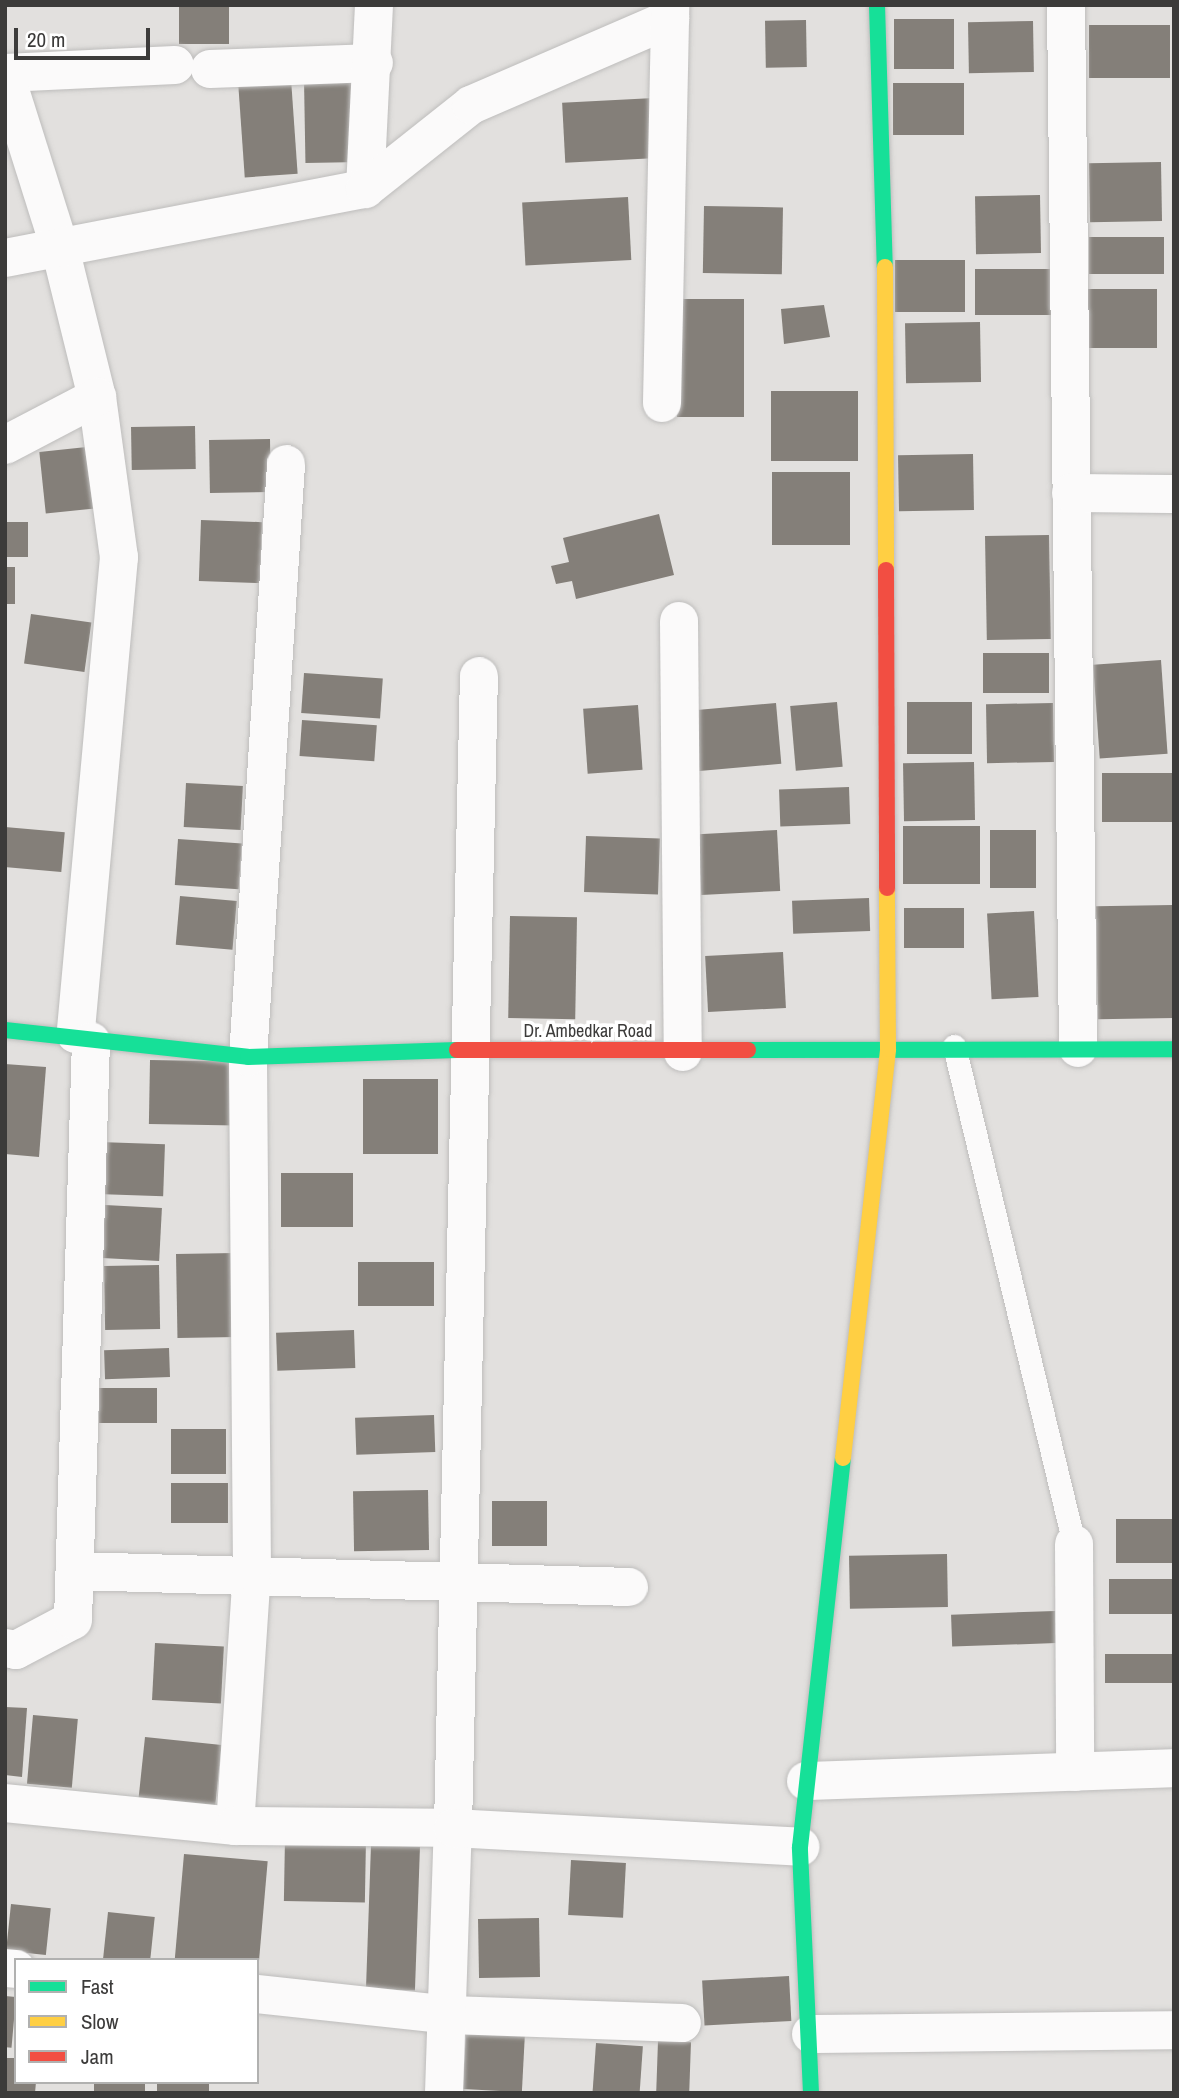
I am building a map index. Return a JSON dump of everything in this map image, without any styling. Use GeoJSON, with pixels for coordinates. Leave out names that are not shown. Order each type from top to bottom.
{"type":"FeatureCollection","features":[{"type":"Feature","properties":{"kind":"street"},"geometry":{"type":"LineString","coordinates":[[365,188],[374,63],[374,5]]}},
{"type":"Feature","properties":{"kind":"street"},"geometry":{"type":"LineString","coordinates":[[811,2093],[811,2034],[800,1847],[888,1049],[885,214],[877,5]]}},
{"type":"Feature","properties":{"kind":"street"},"geometry":{"type":"LineString","coordinates":[[1066,5],[1078,1048]]}},
{"type":"Feature","properties":{"kind":"street"},"geometry":{"type":"LineString","coordinates":[[5,258],[365,188],[471,105],[670,12],[662,403]]}},
{"type":"Feature","properties":{"kind":"street"},"geometry":{"type":"LineString","coordinates":[[5,1648],[16,1650],[73,1620],[84,1037],[119,557],[97,397],[60,248],[15,150],[5,74],[374,63]]}},
{"type":"Feature","properties":{"kind":"street"},"geometry":{"type":"LineString","coordinates":[[5,445],[97,397]]}},
{"type":"Feature","properties":{"kind":"street"},"geometry":{"type":"LineString","coordinates":[[235,1826],[252,1572],[248,1057],[286,464]]}},
{"type":"Feature","properties":{"kind":"street"},"geometry":{"type":"LineString","coordinates":[[1071,492],[1174,494]]}},
{"type":"Feature","properties":{"kind":"street"},"geometry":{"type":"LineString","coordinates":[[679,621],[683,1052]]}},
{"type":"Feature","properties":{"kind":"street"},"geometry":{"type":"LineString","coordinates":[[444,2093],[450,2015],[479,676]]}},
{"type":"Feature","properties":{"kind":"street","name":"Dr. Ambedkar Road"},"geometry":{"type":"LineString","coordinates":[[5,1030],[248,1057],[471,1050],[683,1052],[954,1046],[1174,1049]]}},
{"type":"Feature","properties":{"kind":"street"},"geometry":{"type":"LineString","coordinates":[[1073,1544],[1075,1772]]}},
{"type":"Feature","properties":{"kind":"street"},"geometry":{"type":"LineString","coordinates":[[75,1571],[252,1572],[629,1587]]}},
{"type":"Feature","properties":{"kind":"street"},"geometry":{"type":"LineString","coordinates":[[806,1781],[1174,1768]]}},
{"type":"Feature","properties":{"kind":"street"},"geometry":{"type":"LineString","coordinates":[[5,1803],[235,1826],[453,1828],[800,1847]]}},
{"type":"Feature","properties":{"kind":"street"},"geometry":{"type":"LineString","coordinates":[[259,1994],[450,2015],[682,2023]]}},
{"type":"Feature","properties":{"kind":"street"},"geometry":{"type":"LineString","coordinates":[[811,2034],[1174,2030]]}},
{"type":"Feature","properties":{"kind":"lane"},"geometry":{"type":"LineString","coordinates":[[954,1046],[1073,1544]]}},
{"type":"Feature","properties":{"kind":"building"},"geometry":{"type":"Polygon","coordinates":[[[179,5],[229,5],[229,44],[179,44],[179,5]]]}},
{"type":"Feature","properties":{"kind":"building"},"geometry":{"type":"Polygon","coordinates":[[[894,19],[954,19],[954,69],[894,69],[894,19]]]}},
{"type":"Feature","properties":{"kind":"building"},"geometry":{"type":"Polygon","coordinates":[[[806,20],[807,67],[766,68],[765,21],[806,20]]]}},
{"type":"Feature","properties":{"kind":"building"},"geometry":{"type":"Polygon","coordinates":[[[1033,21],[1034,72],[969,73],[968,22],[1033,21]]]}},
{"type":"Feature","properties":{"kind":"building"},"geometry":{"type":"Polygon","coordinates":[[[1089,25],[1170,25],[1170,78],[1089,78],[1089,25]]]}},
{"type":"Feature","properties":{"kind":"building"},"geometry":{"type":"Polygon","coordinates":[[[291,79],[298,174],[245,177],[238,83],[291,79]]]}},
{"type":"Feature","properties":{"kind":"building"},"geometry":{"type":"Polygon","coordinates":[[[359,79],[360,162],[305,163],[304,80],[359,79]]]}},
{"type":"Feature","properties":{"kind":"building"},"geometry":{"type":"Polygon","coordinates":[[[893,83],[964,83],[964,135],[893,135],[893,83]]]}},
{"type":"Feature","properties":{"kind":"building"},"geometry":{"type":"Polygon","coordinates":[[[654,98],[657,158],[565,163],[562,103],[654,98]]]}},
{"type":"Feature","properties":{"kind":"building"},"geometry":{"type":"Polygon","coordinates":[[[1161,162],[1162,221],[1090,222],[1089,163],[1161,162]]]}},
{"type":"Feature","properties":{"kind":"building"},"geometry":{"type":"Polygon","coordinates":[[[1040,195],[1041,253],[976,254],[975,196],[1040,195]]]}},
{"type":"Feature","properties":{"kind":"building"},"geometry":{"type":"Polygon","coordinates":[[[628,197],[631,260],[525,265],[522,203],[628,197]]]}},
{"type":"Feature","properties":{"kind":"building"},"geometry":{"type":"Polygon","coordinates":[[[704,206],[783,207],[782,274],[703,273],[704,206]]]}},
{"type":"Feature","properties":{"kind":"building"},"geometry":{"type":"Polygon","coordinates":[[[1089,237],[1164,237],[1164,274],[1089,274],[1089,237]]]}},
{"type":"Feature","properties":{"kind":"building"},"geometry":{"type":"Polygon","coordinates":[[[895,260],[965,260],[965,312],[895,312],[895,260]]]}},
{"type":"Feature","properties":{"kind":"building"},"geometry":{"type":"Polygon","coordinates":[[[975,269],[1052,269],[1052,315],[975,315],[975,269]]]}},
{"type":"Feature","properties":{"kind":"building"},"geometry":{"type":"Polygon","coordinates":[[[1088,289],[1157,289],[1157,348],[1088,348],[1088,289]]]}},
{"type":"Feature","properties":{"kind":"building"},"geometry":{"type":"Polygon","coordinates":[[[677,299],[744,299],[744,417],[677,417],[677,299]]]}},
{"type":"Feature","properties":{"kind":"building"},"geometry":{"type":"Polygon","coordinates":[[[824,305],[830,337],[784,344],[781,309],[824,305]]]}},
{"type":"Feature","properties":{"kind":"building"},"geometry":{"type":"Polygon","coordinates":[[[980,322],[981,382],[906,383],[905,323],[980,322]]]}},
{"type":"Feature","properties":{"kind":"building"},"geometry":{"type":"Polygon","coordinates":[[[771,391],[858,391],[858,461],[771,461],[771,391]]]}},
{"type":"Feature","properties":{"kind":"building"},"geometry":{"type":"Polygon","coordinates":[[[195,426],[196,469],[132,470],[131,427],[195,426]]]}},
{"type":"Feature","properties":{"kind":"building"},"geometry":{"type":"Polygon","coordinates":[[[270,439],[271,492],[210,493],[209,440],[270,439]]]}},
{"type":"Feature","properties":{"kind":"building"},"geometry":{"type":"Polygon","coordinates":[[[96,446],[102,508],[46,514],[39,452],[96,446]]]}},
{"type":"Feature","properties":{"kind":"building"},"geometry":{"type":"Polygon","coordinates":[[[973,454],[974,510],[899,511],[898,455],[973,454]]]}},
{"type":"Feature","properties":{"kind":"building"},"geometry":{"type":"Polygon","coordinates":[[[772,472],[850,472],[850,545],[772,545],[772,472]]]}},
{"type":"Feature","properties":{"kind":"building"},"geometry":{"type":"Polygon","coordinates":[[[659,514],[674,575],[576,599],[572,581],[556,584],[551,566],[569,562],[563,538],[659,514]]]}},
{"type":"Feature","properties":{"kind":"building"},"geometry":{"type":"Polygon","coordinates":[[[201,520],[262,522],[260,583],[199,581],[201,520]]]}},
{"type":"Feature","properties":{"kind":"building"},"geometry":{"type":"Polygon","coordinates":[[[5,522],[28,522],[28,557],[5,557],[5,522]]]}},
{"type":"Feature","properties":{"kind":"building"},"geometry":{"type":"Polygon","coordinates":[[[1049,535],[1051,639],[987,640],[985,536],[1049,535]]]}},
{"type":"Feature","properties":{"kind":"building"},"geometry":{"type":"Polygon","coordinates":[[[5,567],[15,567],[15,604],[5,604],[5,567]]]}},
{"type":"Feature","properties":{"kind":"building"},"geometry":{"type":"Polygon","coordinates":[[[31,614],[91,622],[84,672],[24,664],[31,614]]]}},
{"type":"Feature","properties":{"kind":"building"},"geometry":{"type":"Polygon","coordinates":[[[983,653],[1049,653],[1049,693],[983,693],[983,653]]]}},
{"type":"Feature","properties":{"kind":"building"},"geometry":{"type":"Polygon","coordinates":[[[1161,660],[1168,754],[1100,759],[1093,665],[1161,660]]]}},
{"type":"Feature","properties":{"kind":"building"},"geometry":{"type":"Polygon","coordinates":[[[304,673],[383,679],[380,718],[301,713],[304,673]]]}},
{"type":"Feature","properties":{"kind":"building"},"geometry":{"type":"Polygon","coordinates":[[[837,702],[843,767],[796,771],[790,706],[837,702]]]}},
{"type":"Feature","properties":{"kind":"building"},"geometry":{"type":"Polygon","coordinates":[[[907,702],[972,702],[972,754],[907,754],[907,702]]]}},
{"type":"Feature","properties":{"kind":"building"},"geometry":{"type":"Polygon","coordinates":[[[776,703],[781,764],[697,771],[691,710],[776,703]]]}},
{"type":"Feature","properties":{"kind":"building"},"geometry":{"type":"Polygon","coordinates":[[[1053,703],[1054,762],[987,763],[986,704],[1053,703]]]}},
{"type":"Feature","properties":{"kind":"building"},"geometry":{"type":"Polygon","coordinates":[[[638,705],[643,770],[588,774],[583,709],[638,705]]]}},
{"type":"Feature","properties":{"kind":"building"},"geometry":{"type":"Polygon","coordinates":[[[302,720],[377,725],[374,761],[299,756],[302,720]]]}},
{"type":"Feature","properties":{"kind":"building"},"geometry":{"type":"Polygon","coordinates":[[[974,762],[975,820],[904,821],[903,763],[974,762]]]}},
{"type":"Feature","properties":{"kind":"building"},"geometry":{"type":"Polygon","coordinates":[[[1102,773],[1174,773],[1174,822],[1102,822],[1102,773]]]}},
{"type":"Feature","properties":{"kind":"building"},"geometry":{"type":"Polygon","coordinates":[[[186,783],[243,786],[241,830],[184,827],[186,783]]]}},
{"type":"Feature","properties":{"kind":"building"},"geometry":{"type":"Polygon","coordinates":[[[849,787],[850,824],[780,826],[779,789],[849,787]]]}},
{"type":"Feature","properties":{"kind":"building"},"geometry":{"type":"Polygon","coordinates":[[[903,826],[980,826],[980,884],[903,884],[903,826]]]}},
{"type":"Feature","properties":{"kind":"building"},"geometry":{"type":"Polygon","coordinates":[[[5,827],[65,832],[61,872],[5,867],[5,827]]]}},
{"type":"Feature","properties":{"kind":"building"},"geometry":{"type":"Polygon","coordinates":[[[777,830],[780,891],[701,895],[698,834],[777,830]]]}},
{"type":"Feature","properties":{"kind":"building"},"geometry":{"type":"Polygon","coordinates":[[[990,830],[1036,830],[1036,888],[990,888],[990,830]]]}},
{"type":"Feature","properties":{"kind":"building"},"geometry":{"type":"Polygon","coordinates":[[[586,836],[660,839],[658,895],[584,892],[586,836]]]}},
{"type":"Feature","properties":{"kind":"building"},"geometry":{"type":"Polygon","coordinates":[[[178,839],[242,843],[239,889],[175,885],[178,839]]]}},
{"type":"Feature","properties":{"kind":"building"},"geometry":{"type":"Polygon","coordinates":[[[180,896],[237,901],[233,950],[176,945],[180,896]]]}},
{"type":"Feature","properties":{"kind":"building"},"geometry":{"type":"Polygon","coordinates":[[[869,898],[870,931],[793,934],[792,901],[869,898]]]}},
{"type":"Feature","properties":{"kind":"building"},"geometry":{"type":"Polygon","coordinates":[[[1172,905],[1174,1018],[1098,1019],[1096,906],[1172,905]]]}},
{"type":"Feature","properties":{"kind":"building"},"geometry":{"type":"Polygon","coordinates":[[[904,908],[964,908],[964,948],[904,948],[904,908]]]}},
{"type":"Feature","properties":{"kind":"building"},"geometry":{"type":"Polygon","coordinates":[[[1034,911],[1039,997],[992,999],[987,913],[1034,911]]]}},
{"type":"Feature","properties":{"kind":"building"},"geometry":{"type":"Polygon","coordinates":[[[510,916],[577,917],[575,1019],[508,1018],[510,916]]]}},
{"type":"Feature","properties":{"kind":"building"},"geometry":{"type":"Polygon","coordinates":[[[783,952],[786,1008],[708,1012],[705,956],[783,952]]]}},
{"type":"Feature","properties":{"kind":"building"},"geometry":{"type":"Polygon","coordinates":[[[150,1060],[238,1062],[237,1126],[149,1124],[150,1060]]]}},
{"type":"Feature","properties":{"kind":"building"},"geometry":{"type":"Polygon","coordinates":[[[5,1064],[46,1067],[39,1157],[5,1154],[5,1064]]]}},
{"type":"Feature","properties":{"kind":"building"},"geometry":{"type":"Polygon","coordinates":[[[363,1079],[438,1079],[438,1154],[363,1154],[363,1079]]]}},
{"type":"Feature","properties":{"kind":"building"},"geometry":{"type":"Polygon","coordinates":[[[99,1142],[165,1144],[163,1196],[97,1194],[99,1142]]]}},
{"type":"Feature","properties":{"kind":"building"},"geometry":{"type":"Polygon","coordinates":[[[281,1173],[353,1173],[353,1227],[281,1227],[281,1173]]]}},
{"type":"Feature","properties":{"kind":"building"},"geometry":{"type":"Polygon","coordinates":[[[105,1205],[162,1208],[159,1261],[102,1258],[105,1205]]]}},
{"type":"Feature","properties":{"kind":"building"},"geometry":{"type":"Polygon","coordinates":[[[235,1253],[236,1337],[177,1338],[176,1254],[235,1253]]]}},
{"type":"Feature","properties":{"kind":"building"},"geometry":{"type":"Polygon","coordinates":[[[358,1262],[434,1262],[434,1306],[358,1306],[358,1262]]]}},
{"type":"Feature","properties":{"kind":"building"},"geometry":{"type":"Polygon","coordinates":[[[159,1265],[160,1329],[105,1330],[104,1266],[159,1265]]]}},
{"type":"Feature","properties":{"kind":"building"},"geometry":{"type":"Polygon","coordinates":[[[354,1330],[355,1368],[277,1371],[276,1333],[354,1330]]]}},
{"type":"Feature","properties":{"kind":"building"},"geometry":{"type":"Polygon","coordinates":[[[169,1348],[170,1377],[105,1379],[104,1350],[169,1348]]]}},
{"type":"Feature","properties":{"kind":"building"},"geometry":{"type":"Polygon","coordinates":[[[99,1388],[157,1388],[157,1423],[99,1423],[99,1388]]]}},
{"type":"Feature","properties":{"kind":"building"},"geometry":{"type":"Polygon","coordinates":[[[434,1415],[435,1452],[356,1455],[355,1418],[434,1415]]]}},
{"type":"Feature","properties":{"kind":"building"},"geometry":{"type":"Polygon","coordinates":[[[171,1429],[226,1429],[226,1474],[171,1474],[171,1429]]]}},
{"type":"Feature","properties":{"kind":"building"},"geometry":{"type":"Polygon","coordinates":[[[171,1483],[228,1483],[228,1523],[171,1523],[171,1483]]]}},
{"type":"Feature","properties":{"kind":"building"},"geometry":{"type":"Polygon","coordinates":[[[428,1490],[429,1550],[354,1551],[353,1491],[428,1490]]]}},
{"type":"Feature","properties":{"kind":"building"},"geometry":{"type":"Polygon","coordinates":[[[492,1501],[547,1501],[547,1546],[492,1546],[492,1501]]]}},
{"type":"Feature","properties":{"kind":"building"},"geometry":{"type":"Polygon","coordinates":[[[1116,1519],[1174,1519],[1174,1563],[1116,1563],[1116,1519]]]}},
{"type":"Feature","properties":{"kind":"building"},"geometry":{"type":"Polygon","coordinates":[[[947,1554],[948,1607],[850,1609],[849,1556],[947,1554]]]}},
{"type":"Feature","properties":{"kind":"building"},"geometry":{"type":"Polygon","coordinates":[[[1109,1579],[1174,1579],[1174,1614],[1109,1614],[1109,1579]]]}},
{"type":"Feature","properties":{"kind":"building"},"geometry":{"type":"Polygon","coordinates":[[[1055,1611],[1056,1643],[952,1647],[951,1615],[1055,1611]]]}},
{"type":"Feature","properties":{"kind":"building"},"geometry":{"type":"Polygon","coordinates":[[[155,1643],[224,1647],[221,1704],[152,1700],[155,1643]]]}},
{"type":"Feature","properties":{"kind":"building"},"geometry":{"type":"Polygon","coordinates":[[[1105,1654],[1174,1654],[1174,1683],[1105,1683],[1105,1654]]]}},
{"type":"Feature","properties":{"kind":"building"},"geometry":{"type":"Polygon","coordinates":[[[5,1707],[27,1708],[22,1777],[5,1775],[5,1707]]]}},
{"type":"Feature","properties":{"kind":"building"},"geometry":{"type":"Polygon","coordinates":[[[33,1715],[78,1719],[72,1788],[27,1784],[33,1715]]]}},
{"type":"Feature","properties":{"kind":"building"},"geometry":{"type":"Polygon","coordinates":[[[145,1737],[222,1745],[215,1811],[138,1803],[145,1737]]]}},
{"type":"Feature","properties":{"kind":"building"},"geometry":{"type":"Polygon","coordinates":[[[285,1837],[366,1838],[365,1902],[284,1901],[285,1837]]]}},
{"type":"Feature","properties":{"kind":"building"},"geometry":{"type":"Polygon","coordinates":[[[371,1845],[420,1847],[415,1991],[366,1989],[371,1845]]]}},
{"type":"Feature","properties":{"kind":"building"},"geometry":{"type":"Polygon","coordinates":[[[184,1854],[268,1861],[259,1961],[259,1958],[175,1958],[184,1854]]]}},
{"type":"Feature","properties":{"kind":"building"},"geometry":{"type":"Polygon","coordinates":[[[571,1860],[626,1863],[623,1918],[568,1915],[571,1860]]]}},
{"type":"Feature","properties":{"kind":"building"},"geometry":{"type":"Polygon","coordinates":[[[11,1904],[51,1908],[46,1955],[6,1951],[11,1904]]]}},
{"type":"Feature","properties":{"kind":"building"},"geometry":{"type":"Polygon","coordinates":[[[108,1912],[155,1917],[150,1958],[103,1958],[108,1912]]]}},
{"type":"Feature","properties":{"kind":"building"},"geometry":{"type":"Polygon","coordinates":[[[539,1918],[540,1977],[479,1978],[478,1919],[539,1918]]]}},
{"type":"Feature","properties":{"kind":"building"},"geometry":{"type":"Polygon","coordinates":[[[789,1976],[791,2021],[704,2025],[702,1981],[789,1976]]]}},
{"type":"Feature","properties":{"kind":"building"},"geometry":{"type":"Polygon","coordinates":[[[5,1996],[14,1997],[12,2048],[5,2047],[5,1996]]]}},
{"type":"Feature","properties":{"kind":"building"},"geometry":{"type":"Polygon","coordinates":[[[466,2031],[525,2034],[522,2092],[463,2089],[466,2031]]]}},
{"type":"Feature","properties":{"kind":"building"},"geometry":{"type":"Polygon","coordinates":[[[658,2041],[691,2042],[689,2093],[656,2093],[658,2041]]]}},
{"type":"Feature","properties":{"kind":"building"},"geometry":{"type":"Polygon","coordinates":[[[596,2043],[643,2046],[640,2093],[593,2093],[596,2043]]]}},
{"type":"Feature","properties":{"kind":"building"},"geometry":{"type":"Polygon","coordinates":[[[5,2058],[14,2058],[14,2084],[36,2084],[35,2093],[5,2093],[5,2058]]]}},
{"type":"Feature","properties":{"kind":"building"},"geometry":{"type":"Polygon","coordinates":[[[94,2084],[145,2084],[145,2093],[94,2093],[94,2084]]]}},
{"type":"Feature","properties":{"kind":"building"},"geometry":{"type":"Polygon","coordinates":[[[157,2084],[209,2084],[209,2093],[157,2093],[157,2084]]]}},
{"type":"Feature","properties":{"kind":"traffic: fast"},"geometry":{"type":"LineString","coordinates":[[877,5],[885,267]]}},
{"type":"Feature","properties":{"kind":"traffic: fast"},"geometry":{"type":"LineString","coordinates":[[5,1030],[248,1057],[457,1050]]}},
{"type":"Feature","properties":{"kind":"traffic: fast"},"geometry":{"type":"LineString","coordinates":[[748,1050],[1174,1049]]}},
{"type":"Feature","properties":{"kind":"traffic: fast"},"geometry":{"type":"LineString","coordinates":[[811,2093],[800,1847],[843,1458]]}},
{"type":"Feature","properties":{"kind":"traffic: slow"},"geometry":{"type":"LineString","coordinates":[[885,267],[886,570]]}},
{"type":"Feature","properties":{"kind":"traffic: slow"},"geometry":{"type":"LineString","coordinates":[[843,1458],[888,1049],[887,888]]}},
{"type":"Feature","properties":{"kind":"traffic: jam"},"geometry":{"type":"LineString","coordinates":[[886,570],[887,888]]}},
{"type":"Feature","properties":{"kind":"traffic: jam"},"geometry":{"type":"LineString","coordinates":[[457,1050],[748,1050]]}}]}
